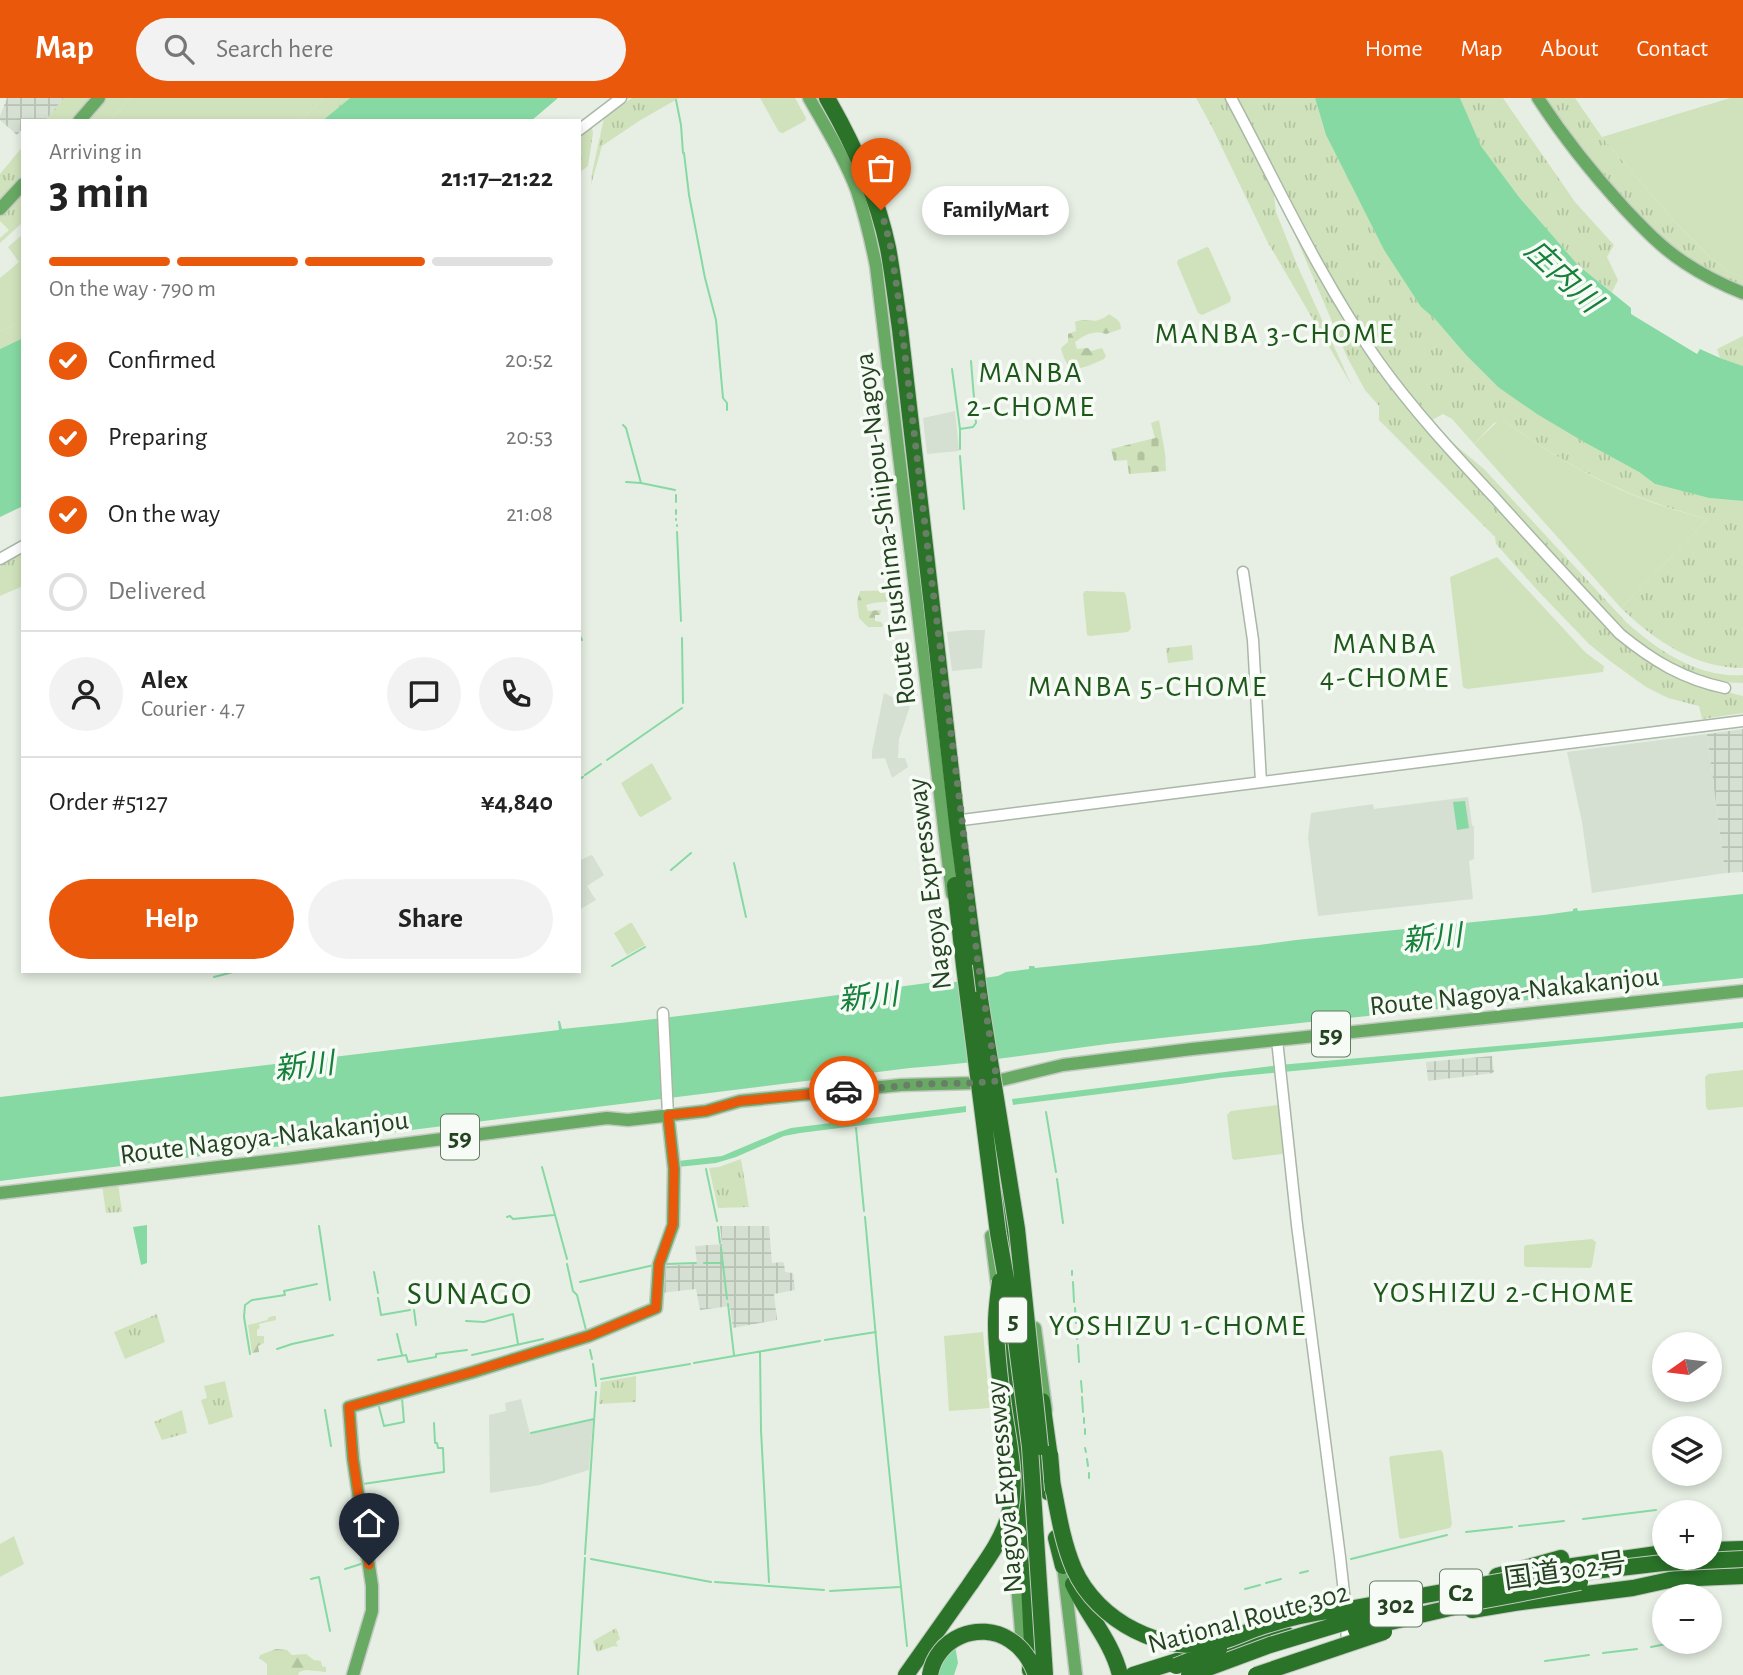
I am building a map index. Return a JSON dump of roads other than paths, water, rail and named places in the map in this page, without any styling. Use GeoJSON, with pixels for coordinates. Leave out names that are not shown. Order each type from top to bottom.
{"type":"FeatureCollection","features":[{"type":"Feature","properties":{"kind":"highway","name":"Nagoya Expressway"},"geometry":{"type":"LineString","coordinates":[[815,98],[828,119],[857,181],[868,212],[884,287],[964,966],[998,1233],[1014,1324],[1030,1447],[1045,1675]]}},
{"type":"Feature","properties":{"kind":"highway","name":"Nagoya Expressway"},"geometry":{"type":"LineString","coordinates":[[827,98],[866,177],[888,246],[980,999],[1022,1270],[1042,1465],[1055,1675]]}},
{"type":"Feature","properties":{"kind":"highway"},"geometry":{"type":"LineString","coordinates":[[980,999],[976,1007],[1006,1226],[1038,1443],[1063,1566]]}},
{"type":"Feature","properties":{"kind":"highway"},"geometry":{"type":"LineString","coordinates":[[998,1233],[1010,1402],[1019,1438],[1022,1469],[1032,1644],[1027,1675]]}},
{"type":"Feature","properties":{"kind":"highway"},"geometry":{"type":"LineString","coordinates":[[1022,1270],[1042,1401],[1058,1538],[1069,1575],[1082,1602],[1109,1645],[1120,1675]]}},
{"type":"Feature","properties":{"kind":"highway"},"geometry":{"type":"LineString","coordinates":[[906,1675],[992,1553],[1009,1514],[1012,1488],[1010,1444],[996,1337],[1000,1281]]}},
{"type":"Feature","properties":{"kind":"highway"},"geometry":{"type":"LineString","coordinates":[[1052,1481],[1065,1544],[1081,1581],[1105,1610],[1136,1631],[1176,1643],[1206,1644],[1319,1611],[1345,1615]]}},
{"type":"Feature","properties":{"kind":"highway"},"geometry":{"type":"LineString","coordinates":[[1722,1547],[1743,1547]]}},
{"type":"Feature","properties":{"kind":"highway"},"geometry":{"type":"LineString","coordinates":[[1497,1576],[1560,1558],[1652,1550]]}},
{"type":"Feature","properties":{"kind":"highway","name":"National Route 302"},"geometry":{"type":"LineString","coordinates":[[1133,1675],[1345,1615],[1497,1576],[1652,1552]]}},
{"type":"Feature","properties":{"kind":"highway","name":"C2"},"geometry":{"type":"LineString","coordinates":[[1189,1675],[1270,1645],[1373,1614],[1476,1589],[1569,1573],[1663,1563],[1743,1559]]}},
{"type":"Feature","properties":{"kind":"highway","name":"C2"},"geometry":{"type":"LineString","coordinates":[[1218,1675],[1327,1637],[1524,1591],[1615,1578],[1743,1569]]}},
{"type":"Feature","properties":{"kind":"highway"},"geometry":{"type":"LineString","coordinates":[[1154,1675],[1258,1634],[1503,1581],[1569,1573]]}},
{"type":"Feature","properties":{"kind":"highway","name":"国道302号"},"geometry":{"type":"LineString","coordinates":[[1280,1675],[1347,1644],[1394,1629],[1465,1612],[1633,1588],[1674,1579],[1743,1576]]}},
{"type":"Feature","properties":{"kind":"highway"},"geometry":{"type":"LineString","coordinates":[[1633,1588],[1743,1585]]}},
{"type":"Feature","properties":{"kind":"highway"},"geometry":{"type":"LineString","coordinates":[[1256,1675],[1480,1601]]}},
{"type":"Feature","properties":{"kind":"highway"},"geometry":{"type":"LineString","coordinates":[[916,1675],[942,1625]]}},
{"type":"Feature","properties":{"kind":"highway"},"geometry":{"type":"LineString","coordinates":[[930,1675],[938,1654],[949,1642],[963,1634],[978,1631],[1009,1639],[1026,1656],[1036,1675]]}},
{"type":"Feature","properties":{"kind":"main road"},"geometry":{"type":"LineString","coordinates":[[81,119],[99,98]]}},
{"type":"Feature","properties":{"kind":"main road","name":"Route Tsushima-Shiipou-Nagoya"},"geometry":{"type":"LineString","coordinates":[[809,98],[846,167],[865,215],[876,266],[974,1078]]}},
{"type":"Feature","properties":{"kind":"main road","name":"Route Tsushima-Shiipou-Nagoya"},"geometry":{"type":"LineString","coordinates":[[834,98],[875,183],[890,243],[979,965],[996,1076]]}},
{"type":"Feature","properties":{"kind":"main road"},"geometry":{"type":"LineString","coordinates":[[1538,98],[1585,164],[1652,238],[1685,263],[1720,284],[1743,293]]}},
{"type":"Feature","properties":{"kind":"main road"},"geometry":{"type":"LineString","coordinates":[[0,209],[21,186]]}},
{"type":"Feature","properties":{"kind":"main road","name":"Route Nagoya-Nakakanjou"},"geometry":{"type":"LineString","coordinates":[[0,1193],[607,1118],[628,1120],[706,1111],[740,1101],[996,1076],[1063,1065],[1277,1040],[1743,991]]}},
{"type":"Feature","properties":{"kind":"main road"},"geometry":{"type":"LineString","coordinates":[[996,1076],[1044,1398],[1076,1675]]}},
{"type":"Feature","properties":{"kind":"main road"},"geometry":{"type":"LineString","coordinates":[[974,1078],[997,1283],[1012,1536],[1027,1675]]}},
{"type":"Feature","properties":{"kind":"main road"},"geometry":{"type":"LineString","coordinates":[[353,1675],[372,1611],[372,1586],[353,1459],[349,1407],[589,1336],[656,1308],[659,1264],[673,1224],[673,1164],[668,1115]]}},
{"type":"Feature","properties":{"kind":"street"},"geometry":{"type":"LineString","coordinates":[[581,128],[621,98]]}},
{"type":"Feature","properties":{"kind":"street"},"geometry":{"type":"LineString","coordinates":[[1231,98],[1274,184],[1338,296],[1369,347],[1412,406],[1620,634],[1666,666],[1705,684],[1725,688]]}},
{"type":"Feature","properties":{"kind":"street"},"geometry":{"type":"LineString","coordinates":[[0,559],[21,547]]}},
{"type":"Feature","properties":{"kind":"street"},"geometry":{"type":"LineString","coordinates":[[1243,572],[1253,640],[1261,782]]}},
{"type":"Feature","properties":{"kind":"street"},"geometry":{"type":"LineString","coordinates":[[962,820],[1743,721]]}},
{"type":"Feature","properties":{"kind":"street"},"geometry":{"type":"LineString","coordinates":[[663,1013],[668,1115]]}},
{"type":"Feature","properties":{"kind":"street"},"geometry":{"type":"LineString","coordinates":[[1277,1040],[1297,1225],[1340,1557],[1347,1644]]}},
{"type":"Feature","properties":{"kind":"water"},"geometry":{"type":"Polygon","coordinates":[[[350,98],[558,98],[533,119],[324,119],[350,98]]]}},
{"type":"Feature","properties":{"kind":"water","name":"庄内川"},"geometry":{"type":"Polygon","coordinates":[[[1315,98],[1460,98],[1481,146],[1519,197],[1578,265],[1631,308],[1631,314],[1697,354],[1700,349],[1743,366],[1743,501],[1709,498],[1655,484],[1639,472],[1537,414],[1498,387],[1421,307],[1384,250],[1326,135],[1315,98]]]}},
{"type":"Feature","properties":{"kind":"water"},"geometry":{"type":"Polygon","coordinates":[[[21,339],[21,507],[0,517],[0,349],[21,339]]]}},
{"type":"Feature","properties":{"kind":"water"},"geometry":{"type":"Polygon","coordinates":[[[1465,801],[1469,828],[1457,830],[1453,802],[1465,801]]]}},
{"type":"Feature","properties":{"kind":"water","name":"新川"},"geometry":{"type":"Polygon","coordinates":[[[1743,894],[1743,978],[1501,1004],[1498,996],[1487,998],[1485,1006],[1481,1007],[1479,1000],[1469,1004],[1469,1007],[1447,1010],[1114,1043],[0,1181],[0,1097],[559,1030],[558,1021],[562,1029],[935,982],[941,984],[998,976],[1006,972],[1029,969],[1029,966],[1035,968],[1544,915],[1573,911],[1577,908],[1578,911],[1743,894]]]}},
{"type":"Feature","properties":{"kind":"water"},"geometry":{"type":"Polygon","coordinates":[[[1743,1022],[1743,1028],[1220,1078],[1013,1105],[1012,1099],[1279,1065],[1743,1022]]]}},
{"type":"Feature","properties":{"kind":"water"},"geometry":{"type":"Polygon","coordinates":[[[966,1106],[966,1112],[784,1136],[716,1163],[678,1167],[678,1161],[722,1156],[791,1128],[966,1106]]]}},
{"type":"Feature","properties":{"kind":"water"},"geometry":{"type":"Polygon","coordinates":[[[147,1225],[147,1263],[141,1265],[133,1227],[147,1225]]]}},
{"type":"Feature","properties":{"kind":"water"},"geometry":{"type":"Polygon","coordinates":[[[955,1645],[958,1663],[954,1675],[923,1675],[955,1645]]]}},
{"type":"Feature","properties":{"kind":"waterway"},"geometry":{"type":"LineString","coordinates":[[676,100],[689,195],[716,320],[723,398],[727,403],[727,410]]}},
{"type":"Feature","properties":{"kind":"waterway"},"geometry":{"type":"LineString","coordinates":[[960,429],[973,427],[976,423],[971,361]]}},
{"type":"Feature","properties":{"kind":"waterway"},"geometry":{"type":"LineString","coordinates":[[952,369],[960,449]]}},
{"type":"Feature","properties":{"kind":"waterway"},"geometry":{"type":"LineString","coordinates":[[623,425],[641,483]]}},
{"type":"Feature","properties":{"kind":"waterway"},"geometry":{"type":"LineString","coordinates":[[960,456],[964,509]]}},
{"type":"Feature","properties":{"kind":"waterway"},"geometry":{"type":"LineString","coordinates":[[626,482],[675,490]]}},
{"type":"Feature","properties":{"kind":"waterway"},"geometry":{"type":"LineString","coordinates":[[676,495],[676,502]]}},
{"type":"Feature","properties":{"kind":"waterway"},"geometry":{"type":"LineString","coordinates":[[677,532],[681,621]]}},
{"type":"Feature","properties":{"kind":"waterway"},"geometry":{"type":"LineString","coordinates":[[682,638],[683,703]]}},
{"type":"Feature","properties":{"kind":"waterway"},"geometry":{"type":"LineString","coordinates":[[607,760],[682,708]]}},
{"type":"Feature","properties":{"kind":"waterway"},"geometry":{"type":"LineString","coordinates":[[585,775],[601,764]]}},
{"type":"Feature","properties":{"kind":"waterway"},"geometry":{"type":"LineString","coordinates":[[671,870],[691,853]]}},
{"type":"Feature","properties":{"kind":"waterway"},"geometry":{"type":"LineString","coordinates":[[734,863],[746,917]]}},
{"type":"Feature","properties":{"kind":"waterway"},"geometry":{"type":"LineString","coordinates":[[612,966],[645,947]]}},
{"type":"Feature","properties":{"kind":"waterway"},"geometry":{"type":"LineString","coordinates":[[214,977],[229,973]]}},
{"type":"Feature","properties":{"kind":"waterway"},"geometry":{"type":"LineString","coordinates":[[1046,1112],[1056,1172]]}},
{"type":"Feature","properties":{"kind":"waterway"},"geometry":{"type":"LineString","coordinates":[[856,1128],[864,1211]]}},
{"type":"Feature","properties":{"kind":"waterway"},"geometry":{"type":"LineString","coordinates":[[542,1167],[567,1259]]}},
{"type":"Feature","properties":{"kind":"waterway"},"geometry":{"type":"LineString","coordinates":[[706,1169],[717,1221]]}},
{"type":"Feature","properties":{"kind":"waterway"},"geometry":{"type":"LineString","coordinates":[[1057,1179],[1063,1223]]}},
{"type":"Feature","properties":{"kind":"waterway"},"geometry":{"type":"LineString","coordinates":[[507,1217],[513,1219],[554,1215]]}},
{"type":"Feature","properties":{"kind":"waterway"},"geometry":{"type":"LineString","coordinates":[[865,1217],[907,1646]]}},
{"type":"Feature","properties":{"kind":"waterway"},"geometry":{"type":"LineString","coordinates":[[319,1226],[330,1300]]}},
{"type":"Feature","properties":{"kind":"waterway"},"geometry":{"type":"LineString","coordinates":[[718,1227],[720,1243]]}},
{"type":"Feature","properties":{"kind":"waterway"},"geometry":{"type":"LineString","coordinates":[[721,1248],[727,1299]]}},
{"type":"Feature","properties":{"kind":"waterway"},"geometry":{"type":"LineString","coordinates":[[666,1264],[696,1263]]}},
{"type":"Feature","properties":{"kind":"waterway"},"geometry":{"type":"LineString","coordinates":[[704,1263],[721,1263]]}},
{"type":"Feature","properties":{"kind":"waterway"},"geometry":{"type":"LineString","coordinates":[[567,1264],[586,1330]]}},
{"type":"Feature","properties":{"kind":"waterway"},"geometry":{"type":"LineString","coordinates":[[580,1282],[654,1265]]}},
{"type":"Feature","properties":{"kind":"waterway"},"geometry":{"type":"LineString","coordinates":[[374,1272],[378,1293]]}},
{"type":"Feature","properties":{"kind":"waterway"},"geometry":{"type":"LineString","coordinates":[[1073,1282],[1074,1302]]}},
{"type":"Feature","properties":{"kind":"waterway"},"geometry":{"type":"LineString","coordinates":[[250,1354],[244,1317],[245,1305],[252,1300],[285,1295],[284,1291],[317,1284]]}},
{"type":"Feature","properties":{"kind":"waterway"},"geometry":{"type":"LineString","coordinates":[[378,1298],[381,1315],[410,1310]]}},
{"type":"Feature","properties":{"kind":"waterway"},"geometry":{"type":"LineString","coordinates":[[728,1304],[734,1355]]}},
{"type":"Feature","properties":{"kind":"waterway"},"geometry":{"type":"LineString","coordinates":[[1075,1308],[1076,1323]]}},
{"type":"Feature","properties":{"kind":"waterway"},"geometry":{"type":"LineString","coordinates":[[414,1310],[416,1325]]}},
{"type":"Feature","properties":{"kind":"waterway"},"geometry":{"type":"LineString","coordinates":[[466,1321],[484,1322],[513,1314],[518,1344]]}},
{"type":"Feature","properties":{"kind":"waterway"},"geometry":{"type":"LineString","coordinates":[[825,1340],[876,1332]]}},
{"type":"Feature","properties":{"kind":"waterway"},"geometry":{"type":"LineString","coordinates":[[397,1334],[402,1355]]}},
{"type":"Feature","properties":{"kind":"waterway"},"geometry":{"type":"LineString","coordinates":[[277,1349],[333,1335]]}},
{"type":"Feature","properties":{"kind":"waterway"},"geometry":{"type":"LineString","coordinates":[[472,1355],[543,1339]]}},
{"type":"Feature","properties":{"kind":"waterway"},"geometry":{"type":"LineString","coordinates":[[694,1363],[820,1341]]}},
{"type":"Feature","properties":{"kind":"waterway"},"geometry":{"type":"LineString","coordinates":[[1078,1345],[1079,1362]]}},
{"type":"Feature","properties":{"kind":"waterway"},"geometry":{"type":"LineString","coordinates":[[378,1360],[406,1355],[408,1362],[436,1357],[436,1354],[467,1350]]}},
{"type":"Feature","properties":{"kind":"waterway"},"geometry":{"type":"LineString","coordinates":[[590,1350],[592,1359]]}},
{"type":"Feature","properties":{"kind":"waterway"},"geometry":{"type":"LineString","coordinates":[[760,1352],[769,1582]]}},
{"type":"Feature","properties":{"kind":"waterway"},"geometry":{"type":"LineString","coordinates":[[593,1364],[596,1386]]}},
{"type":"Feature","properties":{"kind":"waterway"},"geometry":{"type":"LineString","coordinates":[[601,1379],[690,1364]]}},
{"type":"Feature","properties":{"kind":"waterway"},"geometry":{"type":"LineString","coordinates":[[1081,1381],[1082,1392]]}},
{"type":"Feature","properties":{"kind":"waterway"},"geometry":{"type":"LineString","coordinates":[[585,1554],[596,1392]]}},
{"type":"Feature","properties":{"kind":"waterway"},"geometry":{"type":"LineString","coordinates":[[1082,1397],[1083,1412]]}},
{"type":"Feature","properties":{"kind":"waterway"},"geometry":{"type":"LineString","coordinates":[[378,1403],[384,1426],[404,1422],[402,1398]]}},
{"type":"Feature","properties":{"kind":"waterway"},"geometry":{"type":"LineString","coordinates":[[325,1410],[331,1446]]}},
{"type":"Feature","properties":{"kind":"waterway"},"geometry":{"type":"LineString","coordinates":[[1084,1418],[1084,1423]]}},
{"type":"Feature","properties":{"kind":"waterway"},"geometry":{"type":"LineString","coordinates":[[531,1433],[594,1419]]}},
{"type":"Feature","properties":{"kind":"waterway"},"geometry":{"type":"LineString","coordinates":[[363,1484],[444,1472],[443,1448],[438,1448],[435,1443],[434,1423]]}},
{"type":"Feature","properties":{"kind":"waterway"},"geometry":{"type":"LineString","coordinates":[[1085,1429],[1085,1434]]}},
{"type":"Feature","properties":{"kind":"waterway"},"geometry":{"type":"LineString","coordinates":[[1085,1448],[1086,1452]]}},
{"type":"Feature","properties":{"kind":"waterway"},"geometry":{"type":"LineString","coordinates":[[1087,1459],[1088,1466]]}},
{"type":"Feature","properties":{"kind":"waterway"},"geometry":{"type":"LineString","coordinates":[[1089,1473],[1089,1478]]}},
{"type":"Feature","properties":{"kind":"waterway"},"geometry":{"type":"LineString","coordinates":[[1583,1519],[1652,1510]]}},
{"type":"Feature","properties":{"kind":"waterway"},"geometry":{"type":"LineString","coordinates":[[1519,1526],[1564,1521]]}},
{"type":"Feature","properties":{"kind":"waterway"},"geometry":{"type":"LineString","coordinates":[[1466,1532],[1512,1527]]}},
{"type":"Feature","properties":{"kind":"waterway"},"geometry":{"type":"LineString","coordinates":[[1351,1559],[1447,1535]]}},
{"type":"Feature","properties":{"kind":"waterway"},"geometry":{"type":"LineString","coordinates":[[578,1675],[585,1558]]}},
{"type":"Feature","properties":{"kind":"waterway"},"geometry":{"type":"LineString","coordinates":[[591,1559],[711,1582]]}},
{"type":"Feature","properties":{"kind":"waterway"},"geometry":{"type":"LineString","coordinates":[[345,1569],[364,1563]]}},
{"type":"Feature","properties":{"kind":"waterway"},"geometry":{"type":"LineString","coordinates":[[1300,1573],[1308,1571]]}},
{"type":"Feature","properties":{"kind":"waterway"},"geometry":{"type":"LineString","coordinates":[[311,1579],[319,1577],[330,1631]]}},
{"type":"Feature","properties":{"kind":"waterway"},"geometry":{"type":"LineString","coordinates":[[1266,1583],[1281,1579]]}},
{"type":"Feature","properties":{"kind":"waterway"},"geometry":{"type":"LineString","coordinates":[[715,1582],[824,1590]]}},
{"type":"Feature","properties":{"kind":"waterway"},"geometry":{"type":"LineString","coordinates":[[1245,1589],[1260,1585]]}},
{"type":"Feature","properties":{"kind":"waterway"},"geometry":{"type":"LineString","coordinates":[[830,1591],[899,1587]]}},
{"type":"Feature","properties":{"kind":"waterway"},"geometry":{"type":"LineString","coordinates":[[1603,1653],[1637,1649]]}},
{"type":"Feature","properties":{"kind":"waterway"},"geometry":{"type":"LineString","coordinates":[[1545,1661],[1589,1655]]}},
{"type":"Feature","properties":{"kind":"place","name":"FamilyMart"},"geometry":{"type":"Point","coordinates":[881,210]}},
{"type":"Feature","properties":{"kind":"district","name":"MANBA 3-CHOME"},"geometry":{"type":"Point","coordinates":[1275,333]}},
{"type":"Feature","properties":{"kind":"district","name":"MANBA 2-CHOME"},"geometry":{"type":"Point","coordinates":[1031,389]}},
{"type":"Feature","properties":{"kind":"district","name":"MANBA 4-CHOME"},"geometry":{"type":"Point","coordinates":[1385,660]}},
{"type":"Feature","properties":{"kind":"district","name":"MANBA 5-CHOME"},"geometry":{"type":"Point","coordinates":[1148,686]}},
{"type":"Feature","properties":{"kind":"district","name":"YOSHIZU 2-CHOME"},"geometry":{"type":"Point","coordinates":[1504,1292]}},
{"type":"Feature","properties":{"kind":"district","name":"SUNAGO"},"geometry":{"type":"Point","coordinates":[470,1293]}},
{"type":"Feature","properties":{"kind":"district","name":"YOSHIZU 1-CHOME"},"geometry":{"type":"Point","coordinates":[1178,1325]}}]}
